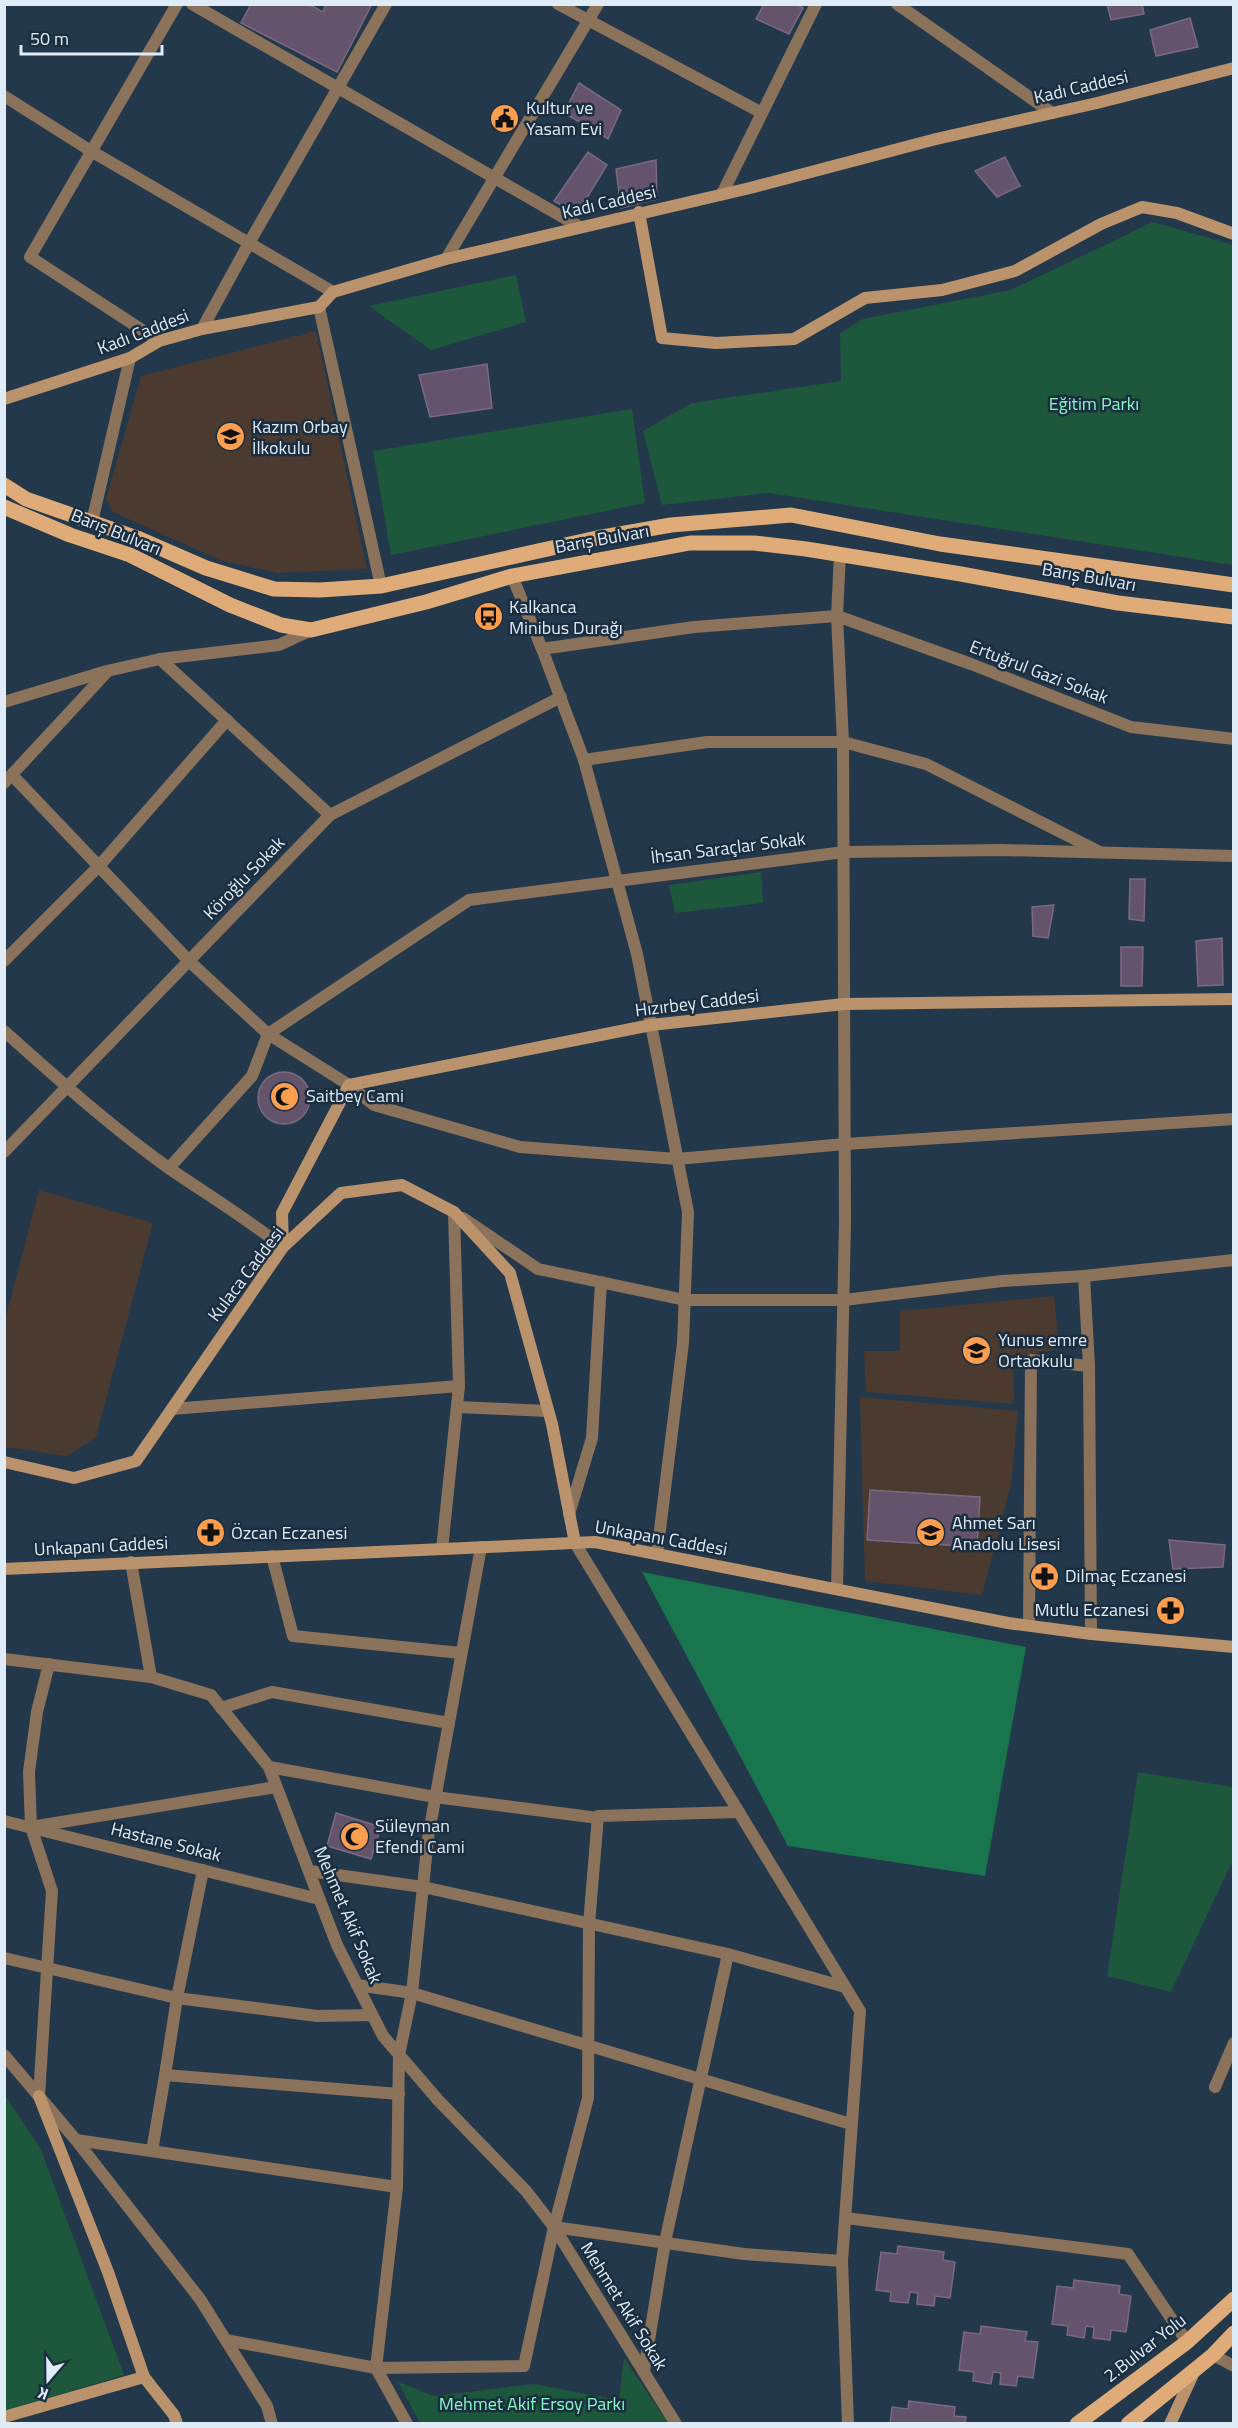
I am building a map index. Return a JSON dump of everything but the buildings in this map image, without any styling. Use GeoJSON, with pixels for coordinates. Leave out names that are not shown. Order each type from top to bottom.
{"type":"FeatureCollection","features":[{"type":"Feature","properties":{"kind":"main road","name":"Kadı Caddesi"},"geometry":{"type":"LineString","coordinates":[[333,292],[446,259],[722,194],[936,139],[1233,68]]}},
{"type":"Feature","properties":{"kind":"main road"},"geometry":{"type":"LineString","coordinates":[[639,212],[662,338],[716,343],[794,339],[865,298],[942,290],[1015,271],[1101,224],[1142,207],[1176,213],[1233,234]]}},
{"type":"Feature","properties":{"kind":"main road"},"geometry":{"type":"LineString","coordinates":[[319,307],[333,292]]}},
{"type":"Feature","properties":{"kind":"main road","name":"Kadı Caddesi"},"geometry":{"type":"LineString","coordinates":[[4,399],[130,358],[159,341],[202,329],[319,307]]}},
{"type":"Feature","properties":{"kind":"main road","name":"Barış Bulvarı"},"geometry":{"type":"LineString","coordinates":[[4,485],[26,499],[138,538],[206,568],[274,589],[320,590],[381,586],[597,538],[661,527],[791,515],[940,544],[1233,585]]}},
{"type":"Feature","properties":{"kind":"main road"},"geometry":{"type":"LineString","coordinates":[[4,494],[26,499]]}},
{"type":"Feature","properties":{"kind":"main road","name":"Barış Bulvarı"},"geometry":{"type":"LineString","coordinates":[[4,507],[70,535],[130,555],[230,605],[280,625],[311,630],[426,602],[512,576],[690,543],[754,543],[840,554],[1118,603],[1233,617]]}},
{"type":"Feature","properties":{"kind":"main road","name":"Hızırbey Caddesi"},"geometry":{"type":"LineString","coordinates":[[349,1085],[651,1025],[844,1004],[1233,999]]}},
{"type":"Feature","properties":{"kind":"main road"},"geometry":{"type":"LineString","coordinates":[[284,1247],[282,1213],[349,1085]]}},
{"type":"Feature","properties":{"kind":"main road","name":"Kulaca Caddesi"},"geometry":{"type":"LineString","coordinates":[[4,1462],[74,1478],[136,1461],[284,1247],[340,1193],[402,1185],[454,1212],[510,1273],[548,1411],[575,1542]]}},
{"type":"Feature","properties":{"kind":"main road","name":"Unkapanı Caddesi"},"geometry":{"type":"LineString","coordinates":[[4,1569],[596,1542],[1029,1625],[1091,1634],[1233,1647]]}},
{"type":"Feature","properties":{"kind":"main road"},"geometry":{"type":"LineString","coordinates":[[39,2096],[108,2272],[144,2377],[174,2415],[177,2424]]}},
{"type":"Feature","properties":{"kind":"main road","name":"2.Bulvar Yolu"},"geometry":{"type":"LineString","coordinates":[[1077,2424],[1187,2342],[1233,2299]]}},
{"type":"Feature","properties":{"kind":"main road"},"geometry":{"type":"LineString","coordinates":[[1128,2424],[1213,2355],[1233,2333]]}},
{"type":"Feature","properties":{"kind":"main road"},"geometry":{"type":"LineString","coordinates":[[1170,2424],[1196,2369]]}},
{"type":"Feature","properties":{"kind":"main road"},"geometry":{"type":"LineString","coordinates":[[4,2417],[144,2377]]}},
{"type":"Feature","properties":{"kind":"street"},"geometry":{"type":"LineString","coordinates":[[159,341],[30,257],[177,4]]}},
{"type":"Feature","properties":{"kind":"street"},"geometry":{"type":"LineString","coordinates":[[192,4],[580,227]]}},
{"type":"Feature","properties":{"kind":"street"},"geometry":{"type":"LineString","coordinates":[[202,329],[386,4]]}},
{"type":"Feature","properties":{"kind":"street"},"geometry":{"type":"LineString","coordinates":[[558,4],[762,113]]}},
{"type":"Feature","properties":{"kind":"street"},"geometry":{"type":"LineString","coordinates":[[446,259],[598,4]]}},
{"type":"Feature","properties":{"kind":"street"},"geometry":{"type":"LineString","coordinates":[[722,194],[816,4]]}},
{"type":"Feature","properties":{"kind":"street"},"geometry":{"type":"LineString","coordinates":[[897,4],[1052,113]]}},
{"type":"Feature","properties":{"kind":"street"},"geometry":{"type":"LineString","coordinates":[[4,96],[91,151],[333,292]]}},
{"type":"Feature","properties":{"kind":"street"},"geometry":{"type":"LineString","coordinates":[[319,307],[381,586]]}},
{"type":"Feature","properties":{"kind":"street"},"geometry":{"type":"LineString","coordinates":[[92,522],[130,358]]}},
{"type":"Feature","properties":{"kind":"street"},"geometry":{"type":"LineString","coordinates":[[837,1590],[845,1144],[843,742],[837,616],[840,554]]}},
{"type":"Feature","properties":{"kind":"street"},"geometry":{"type":"LineString","coordinates":[[512,576],[584,760],[617,879],[637,954],[688,1212],[683,1342],[657,1554]]}},
{"type":"Feature","properties":{"kind":"street"},"geometry":{"type":"LineString","coordinates":[[542,649],[694,627],[837,616]]}},
{"type":"Feature","properties":{"kind":"street","name":"Ertuğrul Gazi Sokak"},"geometry":{"type":"LineString","coordinates":[[837,616],[971,664],[1131,727],[1233,739]]}},
{"type":"Feature","properties":{"kind":"street"},"geometry":{"type":"LineString","coordinates":[[4,702],[107,671],[160,659],[279,645],[311,630]]}},
{"type":"Feature","properties":{"kind":"street"},"geometry":{"type":"LineString","coordinates":[[160,659],[330,815]]}},
{"type":"Feature","properties":{"kind":"street"},"geometry":{"type":"LineString","coordinates":[[107,671],[8,779],[99,866],[189,961],[268,1034],[349,1085],[374,1105],[520,1147],[678,1159],[845,1144],[1233,1119]]}},
{"type":"Feature","properties":{"kind":"street","name":"Köroğlu Sokak"},"geometry":{"type":"LineString","coordinates":[[4,1152],[330,815],[561,697]]}},
{"type":"Feature","properties":{"kind":"street"},"geometry":{"type":"LineString","coordinates":[[4,961],[99,866],[227,720]]}},
{"type":"Feature","properties":{"kind":"street"},"geometry":{"type":"LineString","coordinates":[[584,760],[706,742],[843,742],[926,764],[1101,852]]}},
{"type":"Feature","properties":{"kind":"street","name":"İhsan Saraçlar Sokak"},"geometry":{"type":"LineString","coordinates":[[268,1034],[469,900],[617,879],[844,852],[1002,850],[1233,856]]}},
{"type":"Feature","properties":{"kind":"street"},"geometry":{"type":"LineString","coordinates":[[4,1031],[67,1087],[169,1168],[284,1247]]}},
{"type":"Feature","properties":{"kind":"street"},"geometry":{"type":"LineString","coordinates":[[169,1168],[252,1076],[268,1034]]}},
{"type":"Feature","properties":{"kind":"street"},"geometry":{"type":"LineString","coordinates":[[454,1212],[538,1269],[685,1300],[844,1300],[1002,1281],[1084,1276],[1233,1260]]}},
{"type":"Feature","properties":{"kind":"street"},"geometry":{"type":"LineString","coordinates":[[442,1548],[459,1386],[454,1212]]}},
{"type":"Feature","properties":{"kind":"street"},"geometry":{"type":"LineString","coordinates":[[1084,1276],[1089,1366],[1091,1634]]}},
{"type":"Feature","properties":{"kind":"street"},"geometry":{"type":"LineString","coordinates":[[570,1514],[592,1438],[601,1282]]}},
{"type":"Feature","properties":{"kind":"street"},"geometry":{"type":"LineString","coordinates":[[1029,1625],[1031,1360],[1089,1366]]}},
{"type":"Feature","properties":{"kind":"street"},"geometry":{"type":"LineString","coordinates":[[172,1408],[459,1386]]}},
{"type":"Feature","properties":{"kind":"street"},"geometry":{"type":"LineString","coordinates":[[457,1407],[548,1411]]}},
{"type":"Feature","properties":{"kind":"street"},"geometry":{"type":"LineString","coordinates":[[575,1542],[860,2011],[842,2261],[848,2424]]}},
{"type":"Feature","properties":{"kind":"street"},"geometry":{"type":"LineString","coordinates":[[407,2424],[376,2368],[397,2187],[399,2055],[412,1994],[428,1838],[481,1546]]}},
{"type":"Feature","properties":{"kind":"street"},"geometry":{"type":"LineString","coordinates":[[272,1556],[293,1636],[461,1653]]}},
{"type":"Feature","properties":{"kind":"street"},"geometry":{"type":"LineString","coordinates":[[130,1562],[151,1677]]}},
{"type":"Feature","properties":{"kind":"street","name":"Mehmet Akif Sokak"},"geometry":{"type":"LineString","coordinates":[[4,1659],[151,1677],[212,1695],[268,1767],[337,1945],[383,2036],[438,2100],[526,2192],[554,2227],[676,2424]]}},
{"type":"Feature","properties":{"kind":"street"},"geometry":{"type":"LineString","coordinates":[[39,2096],[52,1891],[31,1827],[29,1772],[38,1712],[49,1664]]}},
{"type":"Feature","properties":{"kind":"street"},"geometry":{"type":"LineString","coordinates":[[221,1708],[272,1692],[449,1723]]}},
{"type":"Feature","properties":{"kind":"street"},"geometry":{"type":"LineString","coordinates":[[268,1767],[435,1797],[598,1818],[739,1812]]}},
{"type":"Feature","properties":{"kind":"street"},"geometry":{"type":"LineString","coordinates":[[31,1827],[276,1787]]}},
{"type":"Feature","properties":{"kind":"street"},"geometry":{"type":"LineString","coordinates":[[226,2340],[376,2368],[524,2366],[554,2227],[588,2098],[589,1924],[598,1818]]}},
{"type":"Feature","properties":{"kind":"street","name":"Hastane Sokak"},"geometry":{"type":"LineString","coordinates":[[4,1821],[319,1899]]}},
{"type":"Feature","properties":{"kind":"street"},"geometry":{"type":"LineString","coordinates":[[152,2151],[177,1998],[203,1870]]}},
{"type":"Feature","properties":{"kind":"street"},"geometry":{"type":"LineString","coordinates":[[309,1871],[423,1887],[728,1954],[845,1987]]}},
{"type":"Feature","properties":{"kind":"street"},"geometry":{"type":"LineString","coordinates":[[644,2371],[665,2242],[728,1954]]}},
{"type":"Feature","properties":{"kind":"street"},"geometry":{"type":"LineString","coordinates":[[4,1958],[177,1998],[316,2016],[372,2015]]}},
{"type":"Feature","properties":{"kind":"street"},"geometry":{"type":"LineString","coordinates":[[357,1985],[412,1994],[851,2124]]}},
{"type":"Feature","properties":{"kind":"street"},"geometry":{"type":"LineString","coordinates":[[1215,2087],[1233,2043]]}},
{"type":"Feature","properties":{"kind":"street"},"geometry":{"type":"LineString","coordinates":[[4,2055],[76,2140],[200,2299],[267,2406],[273,2424]]}},
{"type":"Feature","properties":{"kind":"street"},"geometry":{"type":"LineString","coordinates":[[165,2075],[399,2094]]}},
{"type":"Feature","properties":{"kind":"street"},"geometry":{"type":"LineString","coordinates":[[76,2140],[397,2187]]}},
{"type":"Feature","properties":{"kind":"street"},"geometry":{"type":"LineString","coordinates":[[846,2218],[1128,2254],[1187,2342]]}},
{"type":"Feature","properties":{"kind":"street"},"geometry":{"type":"LineString","coordinates":[[554,2227],[744,2253],[842,2261]]}},
{"type":"Feature","properties":{"kind":"street"},"geometry":{"type":"LineString","coordinates":[[1213,2355],[1233,2366]]}},
{"type":"Feature","properties":{"kind":"shaded area","name":"Kazım Orbay İlkokulu"},"geometry":{"type":"Polygon","coordinates":[[[316,331],[367,569],[278,573],[220,560],[113,512],[106,499],[141,376],[316,331]]]}},
{"type":"Feature","properties":{"kind":"shaded area"},"geometry":{"type":"Polygon","coordinates":[[[39,1190],[153,1223],[96,1437],[67,1456],[5,1447],[5,1320],[39,1190]]]}},
{"type":"Feature","properties":{"kind":"shaded area","name":"Yunus emre Ortaokulu"},"geometry":{"type":"Polygon","coordinates":[[[1054,1296],[1059,1349],[1013,1357],[1014,1404],[866,1392],[864,1351],[900,1351],[900,1311],[1054,1296]]]}},
{"type":"Feature","properties":{"kind":"shaded area","name":"Ahmet Sarı Anadolu Lisesi"},"geometry":{"type":"Polygon","coordinates":[[[860,1397],[1018,1411],[1011,1485],[982,1595],[865,1581],[860,1397]]]}},
{"type":"Feature","properties":{"kind":"green space","name":"Eğitim Parkı"},"geometry":{"type":"Polygon","coordinates":[[[1153,222],[1233,245],[1233,565],[769,493],[662,505],[643,431],[692,403],[841,381],[840,333],[863,319],[1011,290],[1153,222]]]}},
{"type":"Feature","properties":{"kind":"green space"},"geometry":{"type":"Polygon","coordinates":[[[516,275],[526,322],[431,350],[369,306],[516,275]]]}},
{"type":"Feature","properties":{"kind":"green space"},"geometry":{"type":"Polygon","coordinates":[[[632,409],[645,503],[391,555],[373,451],[632,409]]]}},
{"type":"Feature","properties":{"kind":"green space"},"geometry":{"type":"Polygon","coordinates":[[[761,872],[763,903],[675,913],[669,885],[761,872]]]}},
{"type":"Feature","properties":{"kind":"green space"},"geometry":{"type":"Polygon","coordinates":[[[642,1572],[1026,1647],[985,1876],[788,1846],[642,1572]]]}},
{"type":"Feature","properties":{"kind":"green space"},"geometry":{"type":"Polygon","coordinates":[[[1138,1772],[1233,1787],[1233,1860],[1171,1992],[1107,1976],[1138,1772]]]}},
{"type":"Feature","properties":{"kind":"green space"},"geometry":{"type":"Polygon","coordinates":[[[4,2094],[41,2150],[124,2375],[5,2411],[4,2094]]]}},
{"type":"Feature","properties":{"kind":"green space","name":"Mehmet Akif Ersoy Parkı"},"geometry":{"type":"Polygon","coordinates":[[[624,2358],[668,2423],[420,2423],[398,2382],[434,2396],[534,2384],[619,2400],[624,2358]]]}},
{"type":"Feature","properties":{"kind":"place","name":"Kultur ve Yasam Evi"},"geometry":{"type":"Point","coordinates":[505,118]}},
{"type":"Feature","properties":{"kind":"place","name":"Kazım Orbay İlkokulu"},"geometry":{"type":"Point","coordinates":[231,437]}},
{"type":"Feature","properties":{"kind":"place","name":"Kalkanca Minibus Durağı"},"geometry":{"type":"Point","coordinates":[488,617]}},
{"type":"Feature","properties":{"kind":"place","name":"Saitbey Cami"},"geometry":{"type":"Point","coordinates":[285,1096]}},
{"type":"Feature","properties":{"kind":"place","name":"Yunus emre Ortaokulu"},"geometry":{"type":"Point","coordinates":[977,1350]}},
{"type":"Feature","properties":{"kind":"place","name":"Özcan Eczanesi"},"geometry":{"type":"Point","coordinates":[210,1533]}},
{"type":"Feature","properties":{"kind":"place","name":"Ahmet Sarı Anadolu Lisesi"},"geometry":{"type":"Point","coordinates":[931,1533]}},
{"type":"Feature","properties":{"kind":"place","name":"Dilmaç Eczanesi"},"geometry":{"type":"Point","coordinates":[1044,1576]}},
{"type":"Feature","properties":{"kind":"place","name":"Mutlu Eczanesi"},"geometry":{"type":"Point","coordinates":[1170,1610]}},
{"type":"Feature","properties":{"kind":"place","name":"Süleyman Efendi Cami"},"geometry":{"type":"Point","coordinates":[354,1836]}}]}
